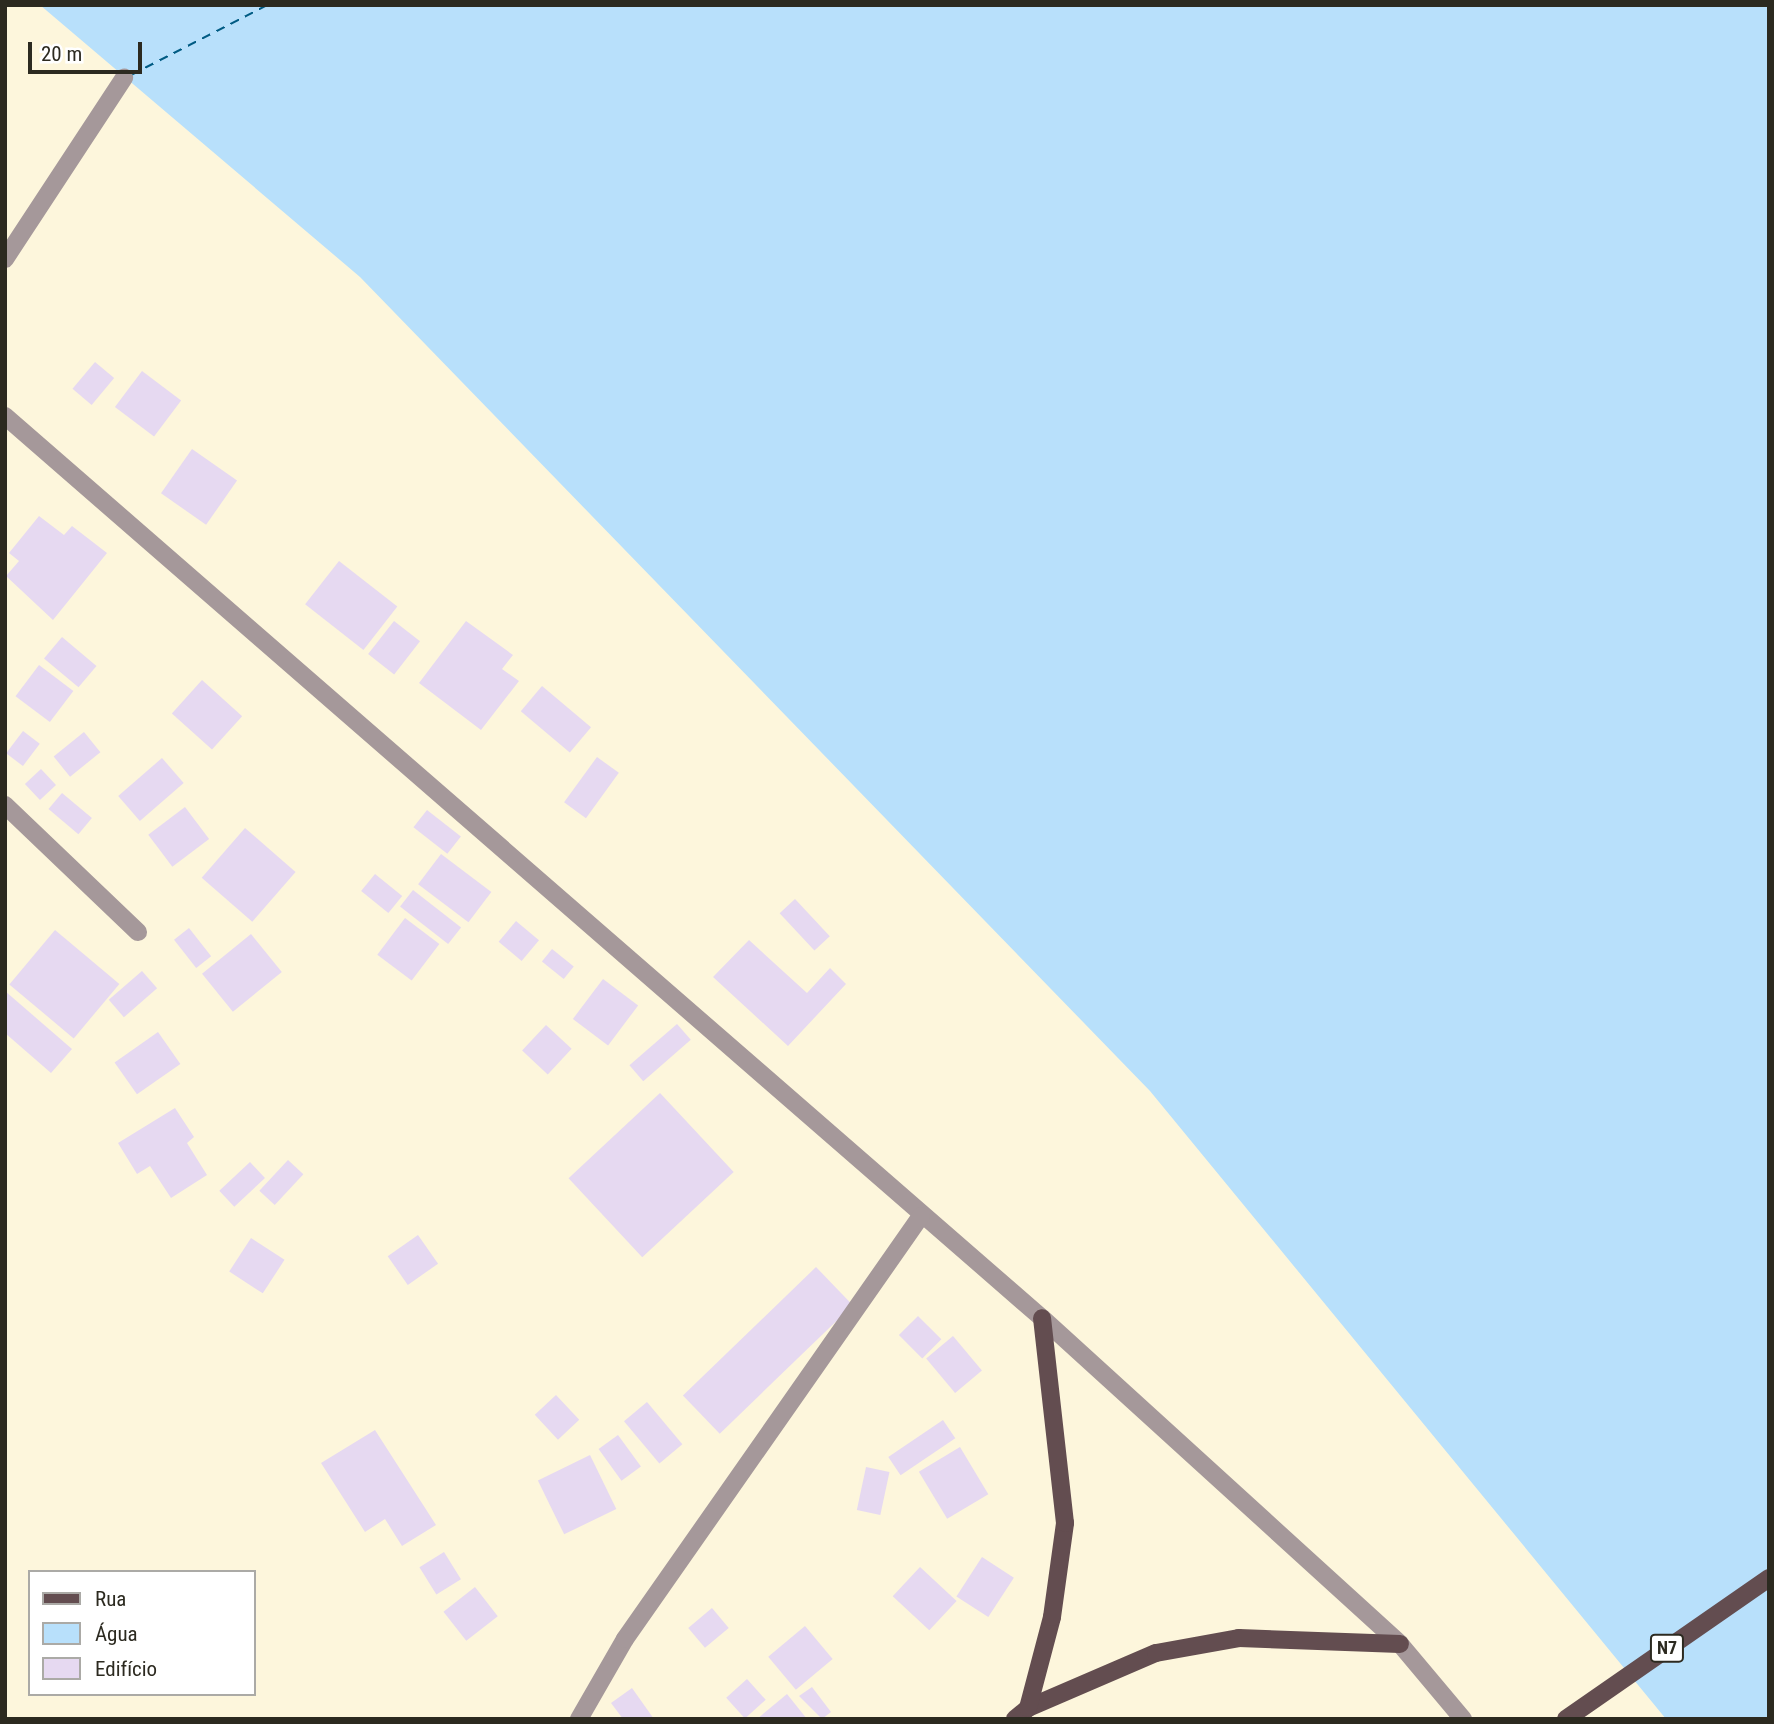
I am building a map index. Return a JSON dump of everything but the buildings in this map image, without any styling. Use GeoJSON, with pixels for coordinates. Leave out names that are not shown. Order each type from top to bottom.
{"type":"FeatureCollection","features":[{"type":"Feature","properties":{"kind":"main road"},"geometry":{"type":"LineString","coordinates":[[1022,1713],[1052,1617],[1065,1523],[1042,1318]]}},
{"type":"Feature","properties":{"kind":"main road","name":"N7"},"geometry":{"type":"LineString","coordinates":[[1566,1719],[1769,1578]]}},
{"type":"Feature","properties":{"kind":"main road"},"geometry":{"type":"LineString","coordinates":[[1022,1713],[1156,1653],[1239,1638],[1400,1644]]}},
{"type":"Feature","properties":{"kind":"street"},"geometry":{"type":"LineString","coordinates":[[5,259],[124,78]]}},
{"type":"Feature","properties":{"kind":"street"},"geometry":{"type":"LineString","coordinates":[[5,416],[921,1216],[1042,1318],[1400,1644],[1463,1719]]}},
{"type":"Feature","properties":{"kind":"street"},"geometry":{"type":"LineString","coordinates":[[5,805],[138,932]]}},
{"type":"Feature","properties":{"kind":"street"},"geometry":{"type":"LineString","coordinates":[[579,1719],[625,1639],[921,1216]]}},
{"type":"Feature","properties":{"kind":"water"},"geometry":{"type":"Polygon","coordinates":[[[40,5],[1769,5],[1769,1719],[1666,1719],[1150,1091],[360,277],[40,5]]]}},
{"type":"Feature","properties":{"kind":"ferry route"},"geometry":{"type":"LineString","coordinates":[[131,75],[267,5]]}}]}
